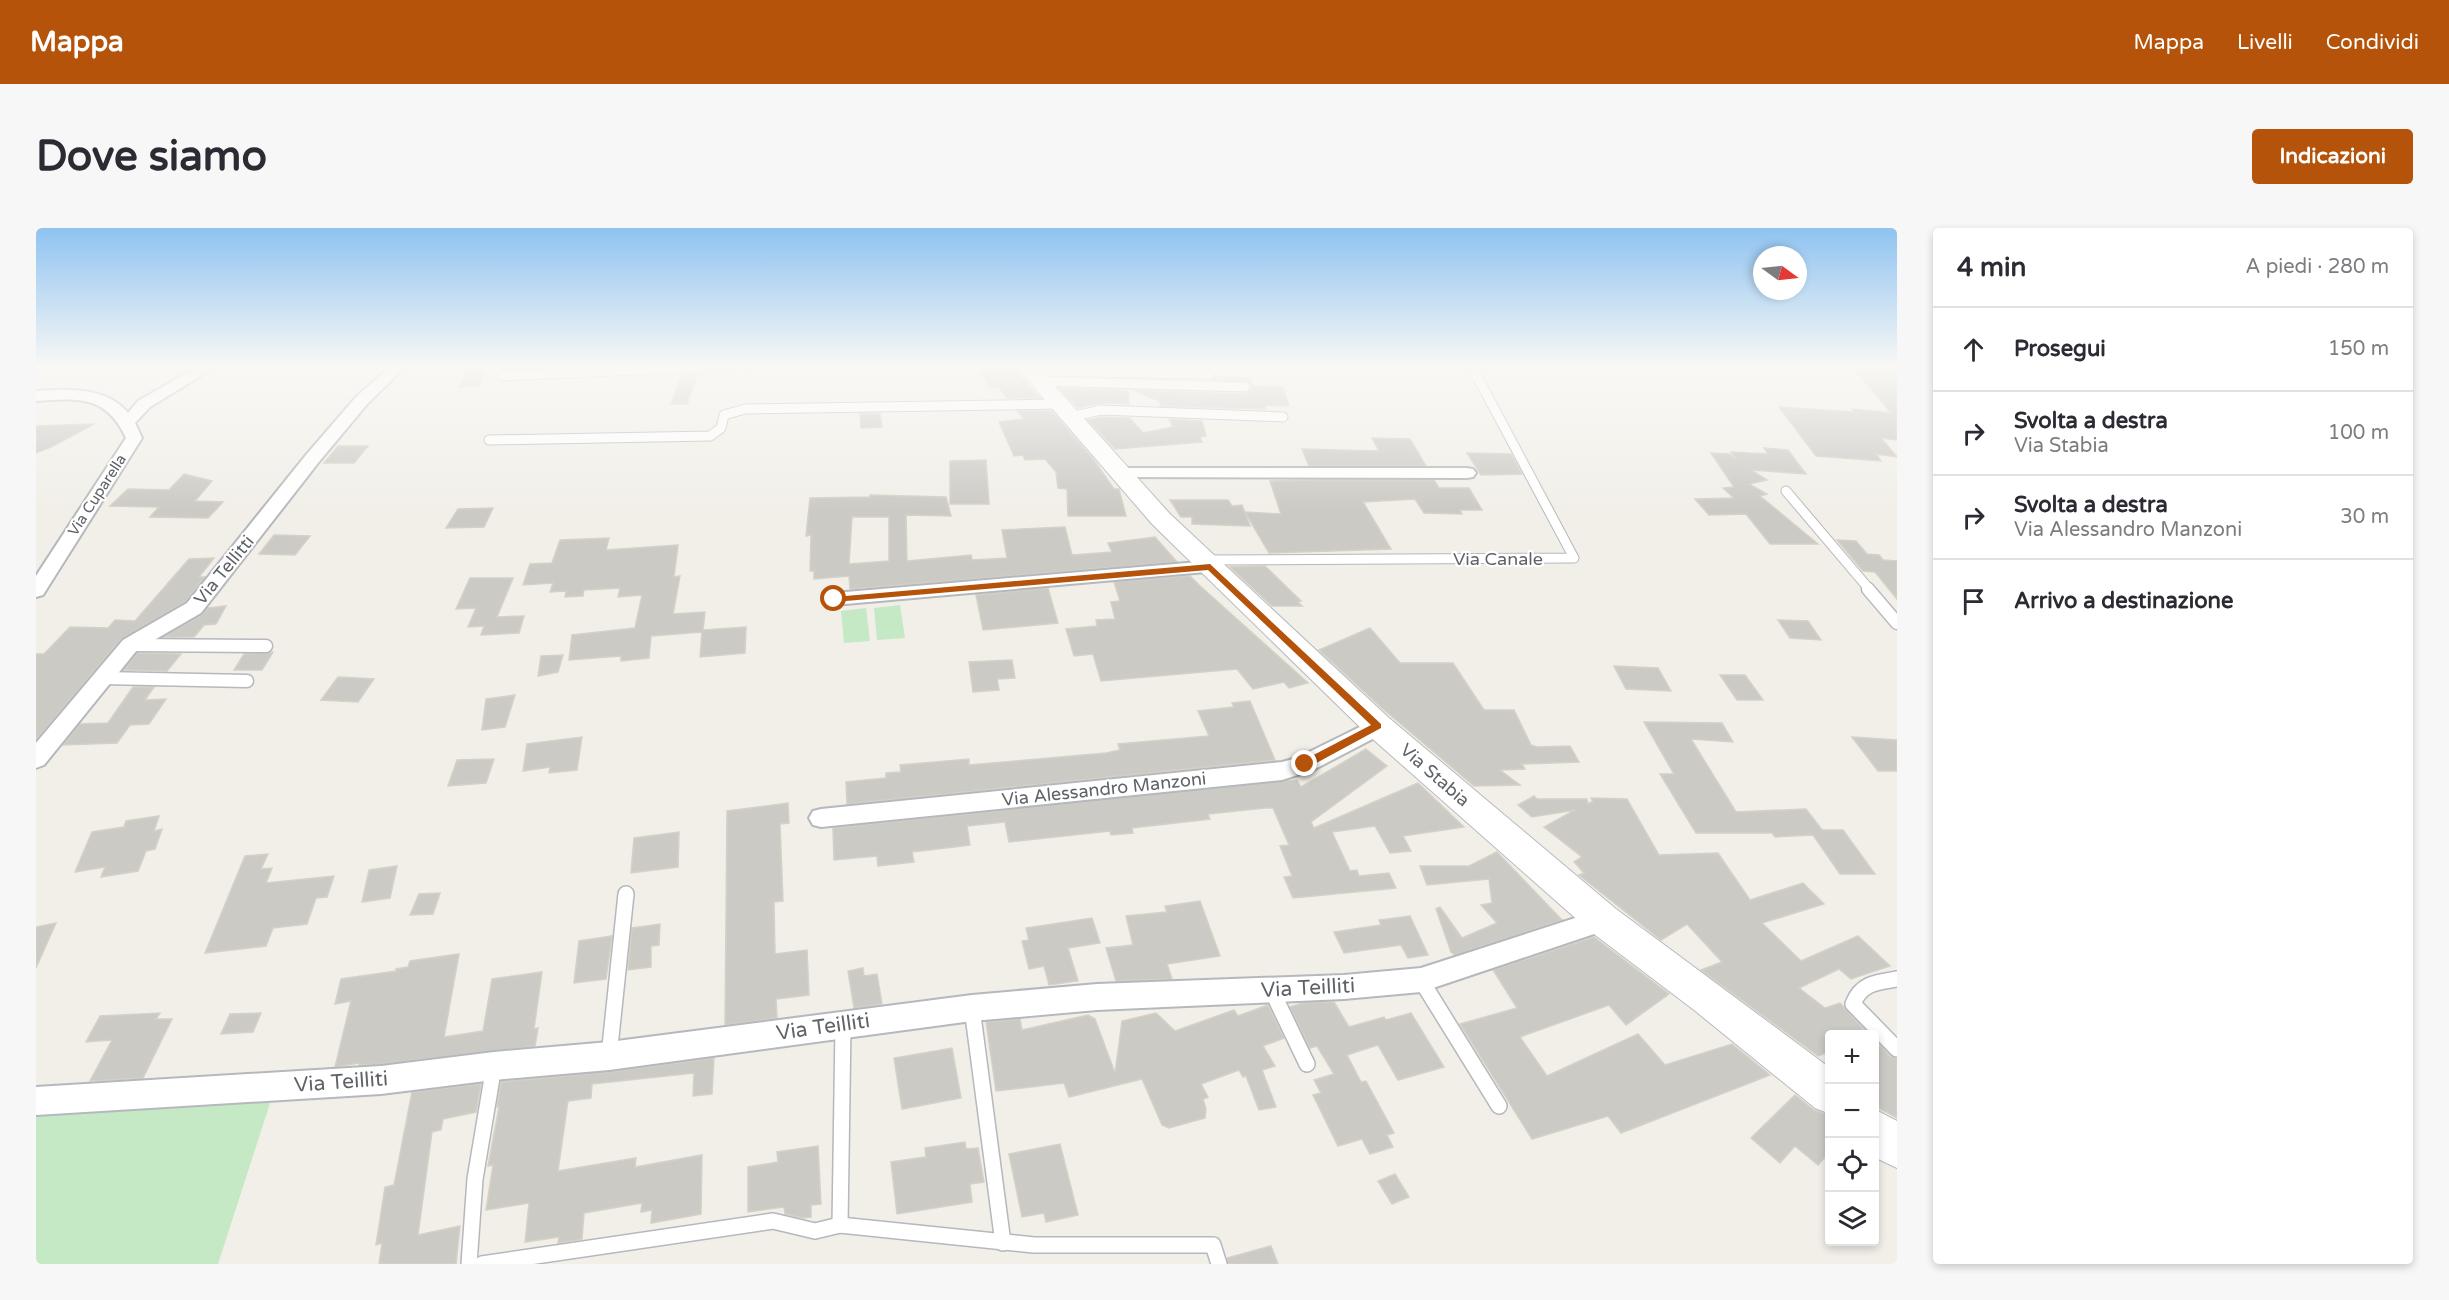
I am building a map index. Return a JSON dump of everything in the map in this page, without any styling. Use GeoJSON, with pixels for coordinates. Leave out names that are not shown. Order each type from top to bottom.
{"type":"FeatureCollection","features":[{"type":"Feature","properties":{"kind":"main road","name":"Via Stabia"},"geometry":{"type":"LineString","coordinates":[[1068,413],[1119,473],[1206,563],[1378,726],[1603,920],[1708,998],[1825,1090]]}},
{"type":"Feature","properties":{"kind":"main road"},"geometry":{"type":"LineString","coordinates":[[1879,1133],[1897,1147]]}},
{"type":"Feature","properties":{"kind":"street"},"geometry":{"type":"LineString","coordinates":[[122,413],[128,422],[136,413]]}},
{"type":"Feature","properties":{"kind":"street","name":"Via Tellitti"},"geometry":{"type":"LineString","coordinates":[[36,759],[130,645],[194,608],[351,413]]}},
{"type":"Feature","properties":{"kind":"street","name":"Via Cuparella"},"geometry":{"type":"LineString","coordinates":[[36,591],[134,438],[128,422]]}},
{"type":"Feature","properties":{"kind":"street"},"geometry":{"type":"LineString","coordinates":[[1119,473],[1467,473]]}},
{"type":"Feature","properties":{"kind":"street"},"geometry":{"type":"LineString","coordinates":[[834,599],[1206,563]]}},
{"type":"Feature","properties":{"kind":"street","name":"Via Alessandro Manzoni"},"geometry":{"type":"LineString","coordinates":[[821,818],[1282,771],[1305,764],[1378,726]]}},
{"type":"Feature","properties":{"kind":"street","name":"Via Teilliti"},"geometry":{"type":"LineString","coordinates":[[36,1101],[381,1080],[494,1066],[609,1056],[972,1008],[1097,997],[1272,991],[1421,980],[1603,920]]}},
{"type":"Feature","properties":{"kind":"lane"},"geometry":{"type":"LineString","coordinates":[[489,441],[710,436],[721,428],[724,415],[730,413]]}},
{"type":"Feature","properties":{"kind":"lane"},"geometry":{"type":"LineString","coordinates":[[1188,413],[1283,417]]}},
{"type":"Feature","properties":{"kind":"lane","name":"Via Canale"},"geometry":{"type":"LineString","coordinates":[[1206,563],[1574,558],[1497,413]]}},
{"type":"Feature","properties":{"kind":"lane"},"geometry":{"type":"LineString","coordinates":[[1786,491],[1897,623]]}},
{"type":"Feature","properties":{"kind":"lane"},"geometry":{"type":"LineString","coordinates":[[130,645],[266,646]]}},
{"type":"Feature","properties":{"kind":"lane"},"geometry":{"type":"LineString","coordinates":[[102,678],[248,681]]}},
{"type":"Feature","properties":{"kind":"lane"},"geometry":{"type":"LineString","coordinates":[[609,1056],[626,894]]}},
{"type":"Feature","properties":{"kind":"lane"},"geometry":{"type":"LineString","coordinates":[[1897,979],[1862,986],[1856,993],[1853,1004],[1897,1049]]}},
{"type":"Feature","properties":{"kind":"lane"},"geometry":{"type":"LineString","coordinates":[[1421,980],[1498,1106]]}},
{"type":"Feature","properties":{"kind":"lane"},"geometry":{"type":"LineString","coordinates":[[1272,991],[1307,1064]]}},
{"type":"Feature","properties":{"kind":"lane"},"geometry":{"type":"LineString","coordinates":[[972,1008],[1003,1243]]}},
{"type":"Feature","properties":{"kind":"lane"},"geometry":{"type":"LineString","coordinates":[[840,1225],[843,1025]]}},
{"type":"Feature","properties":{"kind":"lane"},"geometry":{"type":"LineString","coordinates":[[469,1264],[475,1179],[494,1066]]}},
{"type":"Feature","properties":{"kind":"lane"},"geometry":{"type":"LineString","coordinates":[[482,1264],[753,1222],[773,1221],[815,1231],[840,1225],[1003,1243],[1213,1245],[1219,1264]]}},
{"type":"Feature","properties":{"kind":"green space"},"geometry":{"type":"Polygon","coordinates":[[[900,605],[905,638],[877,640],[874,608],[900,605]]]}},
{"type":"Feature","properties":{"kind":"green space"},"geometry":{"type":"Polygon","coordinates":[[[866,608],[870,641],[844,643],[841,611],[866,608]]]}},
{"type":"Feature","properties":{"kind":"green space"},"geometry":{"type":"Polygon","coordinates":[[[274,1091],[218,1264],[36,1264],[36,1112],[274,1091]]]}},
{"type":"Feature","properties":{"kind":"building"},"geometry":{"type":"Polygon","coordinates":[[[1019,413],[1054,413],[1094,460],[1114,489],[1119,489],[1126,516],[1068,516],[1067,489],[1058,488],[1056,472],[1045,459],[1025,460],[1023,455],[1014,456],[999,422],[1024,419],[1019,413]]]}},
{"type":"Feature","properties":{"kind":"building"},"geometry":{"type":"Polygon","coordinates":[[[1784,413],[1897,413],[1897,440],[1881,438],[1897,457],[1876,454],[1881,461],[1816,456],[1784,413]]]}},
{"type":"Feature","properties":{"kind":"building"},"geometry":{"type":"Polygon","coordinates":[[[860,414],[880,414],[882,427],[861,428],[860,414]]]}},
{"type":"Feature","properties":{"kind":"building"},"geometry":{"type":"Polygon","coordinates":[[[1102,417],[1130,418],[1143,433],[1173,427],[1169,419],[1202,421],[1206,436],[1200,437],[1202,442],[1115,449],[1088,420],[1102,417]]]}},
{"type":"Feature","properties":{"kind":"building"},"geometry":{"type":"Polygon","coordinates":[[[94,424],[51,447],[36,453],[36,426],[94,424]]]}},
{"type":"Feature","properties":{"kind":"building"},"geometry":{"type":"Polygon","coordinates":[[[1372,438],[1410,439],[1426,466],[1309,466],[1302,449],[1379,451],[1372,438]]]}},
{"type":"Feature","properties":{"kind":"building"},"geometry":{"type":"Polygon","coordinates":[[[338,446],[368,446],[354,463],[324,463],[338,446]]]}},
{"type":"Feature","properties":{"kind":"building"},"geometry":{"type":"Polygon","coordinates":[[[1764,448],[1788,450],[1806,474],[1751,470],[1767,480],[1749,484],[1767,494],[1760,496],[1818,544],[1770,544],[1746,514],[1709,515],[1695,499],[1734,498],[1723,488],[1734,487],[1711,453],[1729,454],[1736,459],[1731,452],[1768,454],[1764,448]]]}},
{"type":"Feature","properties":{"kind":"building"},"geometry":{"type":"Polygon","coordinates":[[[1467,453],[1511,454],[1522,474],[1481,475],[1467,453]]]}},
{"type":"Feature","properties":{"kind":"building"},"geometry":{"type":"Polygon","coordinates":[[[986,460],[989,504],[950,504],[950,461],[986,460]]]}},
{"type":"Feature","properties":{"kind":"building"},"geometry":{"type":"Polygon","coordinates":[[[184,474],[212,481],[195,501],[223,502],[208,518],[150,517],[159,507],[110,506],[128,489],[169,490],[184,474]]]}},
{"type":"Feature","properties":{"kind":"building"},"geometry":{"type":"Polygon","coordinates":[[[1434,480],[1439,488],[1469,488],[1482,510],[1460,510],[1462,514],[1424,513],[1415,499],[1363,502],[1391,549],[1269,553],[1245,512],[1281,514],[1270,481],[1434,480]]]}},
{"type":"Feature","properties":{"kind":"building"},"geometry":{"type":"Polygon","coordinates":[[[870,495],[946,497],[951,516],[906,515],[907,561],[971,555],[972,560],[1007,558],[1002,530],[1065,527],[1072,555],[1112,552],[1108,543],[1155,537],[1177,562],[850,589],[849,576],[814,579],[814,571],[810,571],[811,535],[806,536],[810,498],[870,497],[870,495]],[[852,517],[849,564],[889,561],[889,517],[852,517]]]}},
{"type":"Feature","properties":{"kind":"building"},"geometry":{"type":"Polygon","coordinates":[[[1170,500],[1228,500],[1232,506],[1242,505],[1250,526],[1192,524],[1192,517],[1181,517],[1170,500]]]}},
{"type":"Feature","properties":{"kind":"building"},"geometry":{"type":"Polygon","coordinates":[[[493,508],[484,527],[446,528],[458,509],[493,508]]]}},
{"type":"Feature","properties":{"kind":"building"},"geometry":{"type":"Polygon","coordinates":[[[274,535],[310,536],[295,555],[259,554],[274,535]]]}},
{"type":"Feature","properties":{"kind":"building"},"geometry":{"type":"Polygon","coordinates":[[[609,538],[606,550],[678,545],[674,577],[680,576],[673,614],[705,612],[703,630],[746,627],[745,653],[700,657],[702,632],[651,636],[649,658],[621,661],[621,656],[569,660],[572,635],[635,628],[642,595],[618,597],[620,588],[584,590],[583,596],[565,597],[566,591],[550,592],[553,583],[523,585],[530,564],[552,563],[560,540],[609,538]]]}},
{"type":"Feature","properties":{"kind":"building"},"geometry":{"type":"Polygon","coordinates":[[[1837,540],[1856,541],[1867,554],[1879,555],[1883,560],[1897,561],[1897,599],[1875,572],[1863,571],[1837,540]]]}},
{"type":"Feature","properties":{"kind":"building"},"geometry":{"type":"Polygon","coordinates":[[[214,558],[199,577],[205,577],[186,601],[121,639],[36,740],[36,654],[44,654],[70,627],[108,628],[115,620],[135,621],[189,559],[214,558]]]}},
{"type":"Feature","properties":{"kind":"building"},"geometry":{"type":"Polygon","coordinates":[[[1265,566],[1301,601],[1298,602],[1302,606],[1272,606],[1230,567],[1265,566]]]}},
{"type":"Feature","properties":{"kind":"building"},"geometry":{"type":"Polygon","coordinates":[[[1190,576],[1308,683],[1289,688],[1284,682],[1253,689],[1237,669],[1101,681],[1093,654],[1074,656],[1066,629],[1097,626],[1096,620],[1115,619],[1111,602],[1120,601],[1114,582],[1190,576]]]}},
{"type":"Feature","properties":{"kind":"building"},"geometry":{"type":"Polygon","coordinates":[[[470,578],[513,578],[497,617],[524,616],[519,633],[481,635],[484,626],[468,627],[476,608],[456,609],[470,578]]]}},
{"type":"Feature","properties":{"kind":"building"},"geometry":{"type":"Polygon","coordinates":[[[1048,588],[1058,623],[983,630],[976,595],[1048,588]]]}},
{"type":"Feature","properties":{"kind":"building"},"geometry":{"type":"Polygon","coordinates":[[[226,606],[216,624],[204,625],[194,637],[164,637],[202,615],[208,608],[226,606]]]}},
{"type":"Feature","properties":{"kind":"building"},"geometry":{"type":"Polygon","coordinates":[[[1778,620],[1808,621],[1821,640],[1790,638],[1778,620]]]}},
{"type":"Feature","properties":{"kind":"building"},"geometry":{"type":"Polygon","coordinates":[[[1370,628],[1400,663],[1453,663],[1484,710],[1514,710],[1531,745],[1537,747],[1570,746],[1579,762],[1522,764],[1525,769],[1500,770],[1520,785],[1474,786],[1383,709],[1319,650],[1370,628]]]}},
{"type":"Feature","properties":{"kind":"building"},"geometry":{"type":"Polygon","coordinates":[[[273,652],[262,670],[234,670],[244,654],[273,652]]]}},
{"type":"Feature","properties":{"kind":"building"},"geometry":{"type":"Polygon","coordinates":[[[137,653],[181,654],[167,671],[124,670],[137,653]]]}},
{"type":"Feature","properties":{"kind":"building"},"geometry":{"type":"Polygon","coordinates":[[[563,655],[558,672],[538,676],[541,656],[563,655]]]}},
{"type":"Feature","properties":{"kind":"building"},"geometry":{"type":"Polygon","coordinates":[[[1012,660],[1015,678],[997,679],[999,690],[973,692],[969,662],[1012,660]]]}},
{"type":"Feature","properties":{"kind":"building"},"geometry":{"type":"Polygon","coordinates":[[[1614,666],[1658,668],[1671,691],[1626,689],[1614,666]]]}},
{"type":"Feature","properties":{"kind":"building"},"geometry":{"type":"Polygon","coordinates":[[[1720,675],[1745,675],[1763,700],[1737,700],[1720,675]]]}},
{"type":"Feature","properties":{"kind":"building"},"geometry":{"type":"Polygon","coordinates":[[[338,677],[374,679],[358,702],[321,700],[338,677]]]}},
{"type":"Feature","properties":{"kind":"building"},"geometry":{"type":"Polygon","coordinates":[[[133,687],[154,687],[145,700],[166,699],[149,724],[130,725],[117,743],[63,745],[80,724],[108,723],[133,687]]]}},
{"type":"Feature","properties":{"kind":"building"},"geometry":{"type":"Polygon","coordinates":[[[515,695],[505,727],[482,730],[486,699],[515,695]]]}},
{"type":"Feature","properties":{"kind":"building"},"geometry":{"type":"Polygon","coordinates":[[[1250,701],[1275,760],[847,804],[846,782],[886,778],[886,773],[901,772],[900,765],[969,759],[969,765],[1106,753],[1120,750],[1118,744],[1209,736],[1198,711],[1234,707],[1232,703],[1250,701]]]}},
{"type":"Feature","properties":{"kind":"building"},"geometry":{"type":"Polygon","coordinates":[[[1644,722],[1722,723],[1733,742],[1691,739],[1736,812],[1806,809],[1822,830],[1843,830],[1875,874],[1840,874],[1813,835],[1775,837],[1772,833],[1696,833],[1660,774],[1674,774],[1644,722]]]}},
{"type":"Feature","properties":{"kind":"building"},"geometry":{"type":"Polygon","coordinates":[[[582,737],[577,770],[549,773],[550,767],[523,771],[527,744],[582,737]]]}},
{"type":"Feature","properties":{"kind":"building"},"geometry":{"type":"Polygon","coordinates":[[[1852,737],[1897,740],[1897,771],[1878,771],[1852,737]]]}},
{"type":"Feature","properties":{"kind":"building"},"geometry":{"type":"Polygon","coordinates":[[[1366,749],[1387,766],[1311,822],[1314,828],[1418,783],[1464,827],[1403,836],[1411,851],[1390,853],[1375,826],[1332,832],[1350,871],[1357,870],[1359,876],[1389,873],[1396,888],[1293,898],[1284,877],[1292,876],[1280,846],[1289,845],[1273,808],[1208,814],[1210,819],[1132,828],[1133,833],[1111,835],[1110,831],[1009,842],[1005,822],[967,826],[970,845],[912,852],[914,862],[878,866],[877,856],[834,860],[833,828],[1285,781],[1297,780],[1301,787],[1366,749]]]}},
{"type":"Feature","properties":{"kind":"building"},"geometry":{"type":"Polygon","coordinates":[[[494,759],[486,783],[448,786],[457,760],[494,759]]]}},
{"type":"Feature","properties":{"kind":"building"},"geometry":{"type":"Polygon","coordinates":[[[1534,796],[1537,799],[1587,799],[1588,804],[1593,801],[1591,798],[1627,799],[1659,855],[1718,853],[1750,900],[1803,883],[1824,904],[1762,923],[1801,961],[1858,936],[1890,966],[1851,979],[1839,969],[1799,988],[1825,1008],[1840,1003],[1864,1030],[1825,1030],[1825,1054],[1818,1056],[1701,970],[1722,962],[1687,924],[1661,940],[1579,875],[1584,873],[1574,862],[1582,857],[1544,827],[1575,810],[1532,817],[1518,805],[1534,796]]]}},
{"type":"Feature","properties":{"kind":"building"},"geometry":{"type":"Polygon","coordinates":[[[788,803],[789,823],[780,824],[783,901],[774,902],[775,954],[807,950],[809,995],[776,999],[777,1018],[725,1025],[727,811],[788,803]]]}},
{"type":"Feature","properties":{"kind":"building"},"geometry":{"type":"Polygon","coordinates":[[[159,816],[154,831],[162,829],[155,849],[146,851],[138,871],[101,877],[105,867],[75,872],[92,832],[124,827],[126,821],[159,816]]]}},
{"type":"Feature","properties":{"kind":"building"},"geometry":{"type":"Polygon","coordinates":[[[679,832],[678,867],[631,873],[634,838],[679,832]]]}},
{"type":"Feature","properties":{"kind":"building"},"geometry":{"type":"Polygon","coordinates":[[[1497,852],[1562,920],[1455,955],[1451,952],[1436,909],[1440,907],[1462,938],[1497,923],[1481,905],[1492,903],[1489,879],[1427,885],[1420,866],[1469,866],[1497,852]]]}},
{"type":"Feature","properties":{"kind":"building"},"geometry":{"type":"Polygon","coordinates":[[[268,854],[261,869],[272,868],[266,883],[334,876],[327,897],[316,898],[307,924],[273,928],[266,946],[205,953],[245,856],[268,854]]]}},
{"type":"Feature","properties":{"kind":"building"},"geometry":{"type":"Polygon","coordinates":[[[397,866],[390,898],[362,902],[369,870],[397,866]]]}},
{"type":"Feature","properties":{"kind":"building"},"geometry":{"type":"Polygon","coordinates":[[[440,893],[433,914],[410,915],[419,894],[440,893]]]}},
{"type":"Feature","properties":{"kind":"building"},"geometry":{"type":"Polygon","coordinates":[[[1200,901],[1220,956],[1167,964],[1172,979],[1116,981],[1106,948],[1133,945],[1126,916],[1167,912],[1165,906],[1200,901]]]}},
{"type":"Feature","properties":{"kind":"building"},"geometry":{"type":"Polygon","coordinates":[[[1410,916],[1428,955],[1408,958],[1401,945],[1344,953],[1334,932],[1381,925],[1379,920],[1410,916]]]}},
{"type":"Feature","properties":{"kind":"building"},"geometry":{"type":"Polygon","coordinates":[[[1092,918],[1100,943],[1068,948],[1078,981],[1049,985],[1044,966],[1029,969],[1022,941],[1029,940],[1026,928],[1092,918]]]}},
{"type":"Feature","properties":{"kind":"building"},"geometry":{"type":"Polygon","coordinates":[[[56,923],[36,968],[36,927],[56,923]]]}},
{"type":"Feature","properties":{"kind":"building"},"geometry":{"type":"Polygon","coordinates":[[[660,924],[659,945],[651,946],[651,967],[628,970],[632,928],[660,924]]]}},
{"type":"Feature","properties":{"kind":"building"},"geometry":{"type":"Polygon","coordinates":[[[612,936],[606,979],[574,983],[579,941],[612,936]]]}},
{"type":"Feature","properties":{"kind":"building"},"geometry":{"type":"Polygon","coordinates":[[[1594,937],[1669,994],[1626,1025],[1609,1005],[1520,1037],[1547,1076],[1638,1034],[1665,1065],[1732,1044],[1770,1075],[1621,1133],[1608,1116],[1532,1139],[1460,1024],[1517,1008],[1493,970],[1594,937]]]}},
{"type":"Feature","properties":{"kind":"building"},"geometry":{"type":"Polygon","coordinates":[[[459,954],[444,1037],[483,1031],[492,979],[542,972],[534,1029],[538,1028],[535,1046],[381,1064],[359,1065],[359,1063],[335,1067],[351,1001],[335,1004],[341,979],[396,971],[396,969],[408,967],[410,961],[459,954]]]}},
{"type":"Feature","properties":{"kind":"building"},"geometry":{"type":"Polygon","coordinates":[[[863,968],[864,976],[877,974],[882,1004],[854,1008],[848,971],[863,968]]]}},
{"type":"Feature","properties":{"kind":"building"},"geometry":{"type":"Polygon","coordinates":[[[1334,1002],[1349,1027],[1384,1017],[1386,1020],[1411,1013],[1444,1067],[1398,1080],[1378,1045],[1347,1055],[1361,1082],[1366,1081],[1394,1133],[1387,1135],[1393,1147],[1370,1154],[1362,1139],[1338,1146],[1313,1095],[1321,1093],[1314,1080],[1334,1074],[1317,1046],[1310,1048],[1290,1007],[1303,1003],[1334,1002]]]}},
{"type":"Feature","properties":{"kind":"building"},"geometry":{"type":"Polygon","coordinates":[[[1268,1005],[1284,1038],[1263,1046],[1275,1066],[1262,1070],[1276,1107],[1259,1110],[1246,1076],[1243,1077],[1239,1070],[1201,1084],[1208,1097],[1203,1099],[1206,1109],[1205,1118],[1169,1128],[1162,1125],[1142,1079],[1069,1097],[1064,1083],[996,1091],[986,1022],[1020,1019],[1022,1030],[1088,1015],[1095,1019],[1115,1073],[1122,1021],[1156,1013],[1175,1031],[1234,1010],[1238,1016],[1268,1005]]]}},
{"type":"Feature","properties":{"kind":"building"},"geometry":{"type":"Polygon","coordinates":[[[160,1013],[156,1019],[172,1019],[143,1078],[90,1081],[112,1040],[86,1042],[100,1016],[160,1013]]]}},
{"type":"Feature","properties":{"kind":"building"},"geometry":{"type":"Polygon","coordinates":[[[261,1013],[253,1032],[221,1034],[230,1014],[261,1013]]]}},
{"type":"Feature","properties":{"kind":"building"},"geometry":{"type":"Polygon","coordinates":[[[1879,1044],[1890,1056],[1897,1058],[1897,1118],[1879,1108],[1879,1044]]]}},
{"type":"Feature","properties":{"kind":"building"},"geometry":{"type":"Polygon","coordinates":[[[952,1048],[961,1098],[902,1109],[894,1058],[952,1048]]]}},
{"type":"Feature","properties":{"kind":"building"},"geometry":{"type":"Polygon","coordinates":[[[714,1058],[712,1094],[693,1096],[694,1073],[592,1084],[591,1098],[568,1101],[558,1171],[636,1158],[635,1167],[702,1155],[701,1214],[651,1223],[652,1210],[641,1212],[642,1203],[584,1213],[582,1239],[558,1243],[559,1237],[525,1242],[529,1203],[486,1210],[493,1165],[488,1166],[499,1107],[497,1107],[501,1082],[609,1072],[714,1058]]]}},
{"type":"Feature","properties":{"kind":"building"},"geometry":{"type":"Polygon","coordinates":[[[481,1084],[476,1112],[443,1119],[441,1130],[432,1132],[418,1235],[460,1226],[456,1264],[379,1264],[382,1243],[376,1245],[385,1187],[394,1185],[412,1092],[481,1084]]]}},
{"type":"Feature","properties":{"kind":"building"},"geometry":{"type":"Polygon","coordinates":[[[1795,1095],[1814,1110],[1825,1114],[1825,1157],[1818,1165],[1795,1146],[1780,1163],[1751,1138],[1795,1095]]]}},
{"type":"Feature","properties":{"kind":"building"},"geometry":{"type":"Polygon","coordinates":[[[965,1142],[966,1149],[978,1148],[984,1182],[970,1184],[972,1202],[897,1214],[891,1162],[926,1157],[925,1148],[965,1142]]]}},
{"type":"Feature","properties":{"kind":"building"},"geometry":{"type":"Polygon","coordinates":[[[1060,1144],[1078,1215],[1046,1222],[1044,1213],[1022,1217],[1009,1154],[1060,1144]]]}},
{"type":"Feature","properties":{"kind":"building"},"geometry":{"type":"Polygon","coordinates":[[[818,1146],[821,1204],[811,1205],[811,1217],[803,1218],[785,1214],[784,1207],[748,1212],[748,1167],[778,1162],[777,1152],[818,1146]]]}},
{"type":"Feature","properties":{"kind":"building"},"geometry":{"type":"Polygon","coordinates":[[[1395,1174],[1409,1197],[1392,1204],[1378,1181],[1395,1174]]]}},
{"type":"Feature","properties":{"kind":"building"},"geometry":{"type":"Polygon","coordinates":[[[1271,1246],[1278,1264],[1228,1264],[1227,1258],[1271,1246]]]}},
{"type":"Feature","properties":{"kind":"route"},"geometry":{"type":"LineString","coordinates":[[834,599],[1210,567],[1378,726],[1305,764]]}}]}
